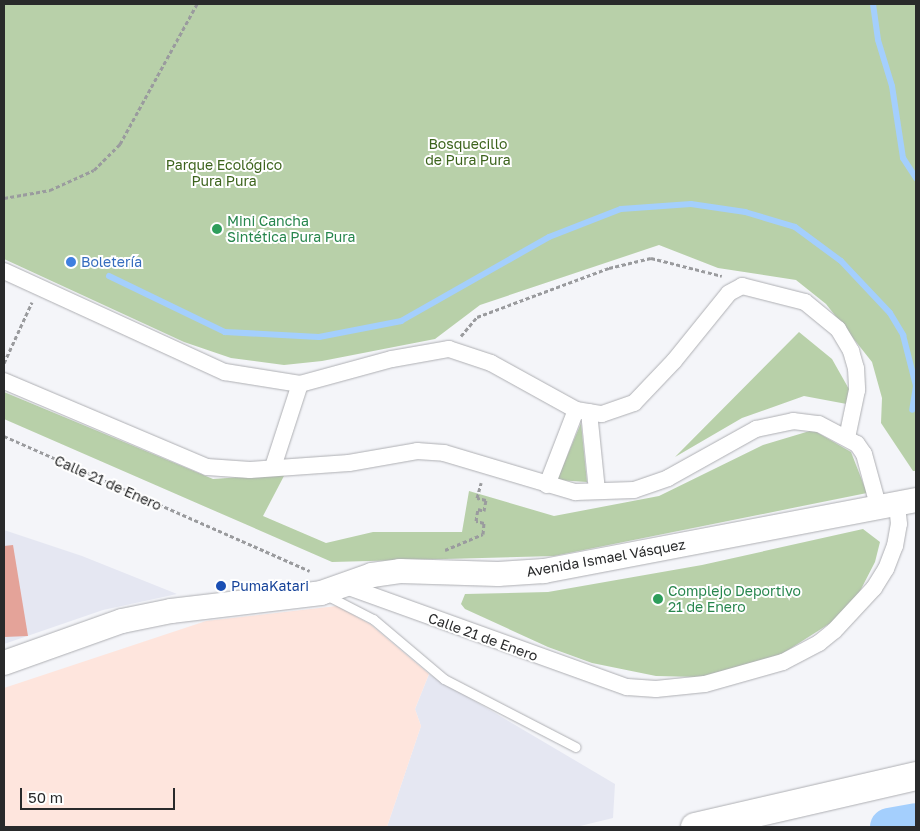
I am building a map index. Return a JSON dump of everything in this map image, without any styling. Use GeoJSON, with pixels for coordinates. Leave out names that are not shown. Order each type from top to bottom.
{"type":"FeatureCollection","features":[{"type":"Feature","properties":{"kind":"highway"},"geometry":{"type":"LineString","coordinates":[[696,827],[916,776]]}},
{"type":"Feature","properties":{"kind":"main road","name":"Avenida Ismael Vásquez"},"geometry":{"type":"LineString","coordinates":[[4,663],[122,621],[171,611],[321,593],[372,575],[400,571],[498,574],[544,571],[897,505]]}},
{"type":"Feature","properties":{"kind":"street"},"geometry":{"type":"LineString","coordinates":[[4,271],[225,372],[300,384],[392,359],[449,349],[491,363],[583,411],[615,412],[634,403],[674,362],[729,293],[742,286],[805,302],[838,329],[852,351],[856,368],[857,390],[847,438]]}},
{"type":"Feature","properties":{"kind":"street","name":"Calle 21 de Enero"},"geometry":{"type":"LineString","coordinates":[[4,381],[206,467],[250,470],[349,463],[417,451],[444,453],[505,468],[547,485],[575,492],[634,490],[668,478],[756,429],[774,423],[793,420],[819,424],[847,438],[864,454],[897,505],[898,532],[886,569],[874,588],[834,631],[819,643],[783,662],[704,684],[656,689],[627,688],[343,585]]}},
{"type":"Feature","properties":{"kind":"street"},"geometry":{"type":"LineString","coordinates":[[273,467],[300,384]]}},
{"type":"Feature","properties":{"kind":"street"},"geometry":{"type":"LineString","coordinates":[[547,485],[583,411]]}},
{"type":"Feature","properties":{"kind":"street"},"geometry":{"type":"LineString","coordinates":[[583,411],[597,491]]}},
{"type":"Feature","properties":{"kind":"lane"},"geometry":{"type":"LineString","coordinates":[[321,593],[373,619],[444,679],[576,747]]}},
{"type":"Feature","properties":{"kind":"path"},"geometry":{"type":"LineString","coordinates":[[4,198],[50,190],[94,170],[120,144],[196,4]]}},
{"type":"Feature","properties":{"kind":"path"},"geometry":{"type":"LineString","coordinates":[[449,349],[477,317],[609,268],[651,258],[706,270],[742,286]]}},
{"type":"Feature","properties":{"kind":"path"},"geometry":{"type":"LineString","coordinates":[[4,363],[38,288]]}},
{"type":"Feature","properties":{"kind":"path","name":"Calle 21 de Enero"},"geometry":{"type":"LineString","coordinates":[[4,436],[343,585]]}},
{"type":"Feature","properties":{"kind":"path"},"geometry":{"type":"LineString","coordinates":[[443,550],[483,534],[484,523],[476,520],[478,510],[484,511],[486,500],[478,498],[482,479],[488,480],[505,468]]}},
{"type":"Feature","properties":{"kind":"shaded area"},"geometry":{"type":"Polygon","coordinates":[[[4,530],[82,556],[177,594],[103,610],[4,644],[4,530]]]}},
{"type":"Feature","properties":{"kind":"shaded area"},"geometry":{"type":"Polygon","coordinates":[[[337,606],[370,624],[429,674],[415,709],[421,726],[387,827],[4,827],[4,688],[206,621],[337,606]]]}},
{"type":"Feature","properties":{"kind":"shaded area"},"geometry":{"type":"Polygon","coordinates":[[[429,674],[615,784],[613,818],[576,827],[387,827],[421,726],[415,709],[429,674]]]}},
{"type":"Feature","properties":{"kind":"green space","name":"Bosquecillo de Pura Pura"},"geometry":{"type":"Polygon","coordinates":[[[4,4],[916,4],[916,471],[913,471],[881,423],[882,398],[872,362],[826,304],[796,280],[718,268],[659,245],[480,305],[435,339],[322,361],[284,365],[231,358],[184,342],[4,259],[4,4]]]}},
{"type":"Feature","properties":{"kind":"green space"},"geometry":{"type":"Polygon","coordinates":[[[799,332],[832,359],[854,398],[852,405],[804,396],[742,418],[675,457],[799,332]]]}},
{"type":"Feature","properties":{"kind":"green space"},"geometry":{"type":"Polygon","coordinates":[[[4,392],[213,479],[285,474],[263,516],[326,543],[373,532],[462,532],[469,491],[554,516],[659,496],[763,445],[813,430],[851,452],[867,493],[554,556],[332,562],[4,419],[4,392]]]}},
{"type":"Feature","properties":{"kind":"green space"},"geometry":{"type":"Polygon","coordinates":[[[581,423],[587,482],[557,480],[581,423]]]}},
{"type":"Feature","properties":{"kind":"green space","name":"Complejo Deportivo 21 de Enero"},"geometry":{"type":"Polygon","coordinates":[[[863,529],[880,542],[875,562],[858,595],[832,622],[774,659],[737,671],[699,677],[656,676],[592,663],[548,647],[465,609],[461,604],[465,594],[548,592],[702,565],[863,529]]]}},
{"type":"Feature","properties":{"kind":"building"},"geometry":{"type":"Polygon","coordinates":[[[13,545],[28,636],[4,637],[4,546],[13,545]]]}},
{"type":"Feature","properties":{"kind":"waterway"},"geometry":{"type":"LineString","coordinates":[[873,4],[878,40],[892,86],[903,158],[916,178]]}},
{"type":"Feature","properties":{"kind":"waterway"},"geometry":{"type":"LineString","coordinates":[[109,276],[225,332],[319,337],[401,321],[549,237],[621,209],[691,204],[745,212],[795,227],[841,261],[890,313],[903,335],[916,386],[912,410]]}},
{"type":"Feature","properties":{"kind":"waterway"},"geometry":{"type":"LineString","coordinates":[[889,827],[916,822]]}},
{"type":"Feature","properties":{"kind":"place","name":"Mini Cancha Sintética Pura Pura"},"geometry":{"type":"Point","coordinates":[217,229]}},
{"type":"Feature","properties":{"kind":"place","name":"Boletería"},"geometry":{"type":"Point","coordinates":[71,262]}},
{"type":"Feature","properties":{"kind":"place","name":"PumaKatari"},"geometry":{"type":"Point","coordinates":[221,586]}},
{"type":"Feature","properties":{"kind":"place","name":"Complejo Deportivo 21 de Enero"},"geometry":{"type":"Point","coordinates":[658,599]}},
{"type":"Feature","properties":{"kind":"park label","name":"Parque Ecológico Pura Pura"},"geometry":{"type":"Point","coordinates":[224,174]}}]}
